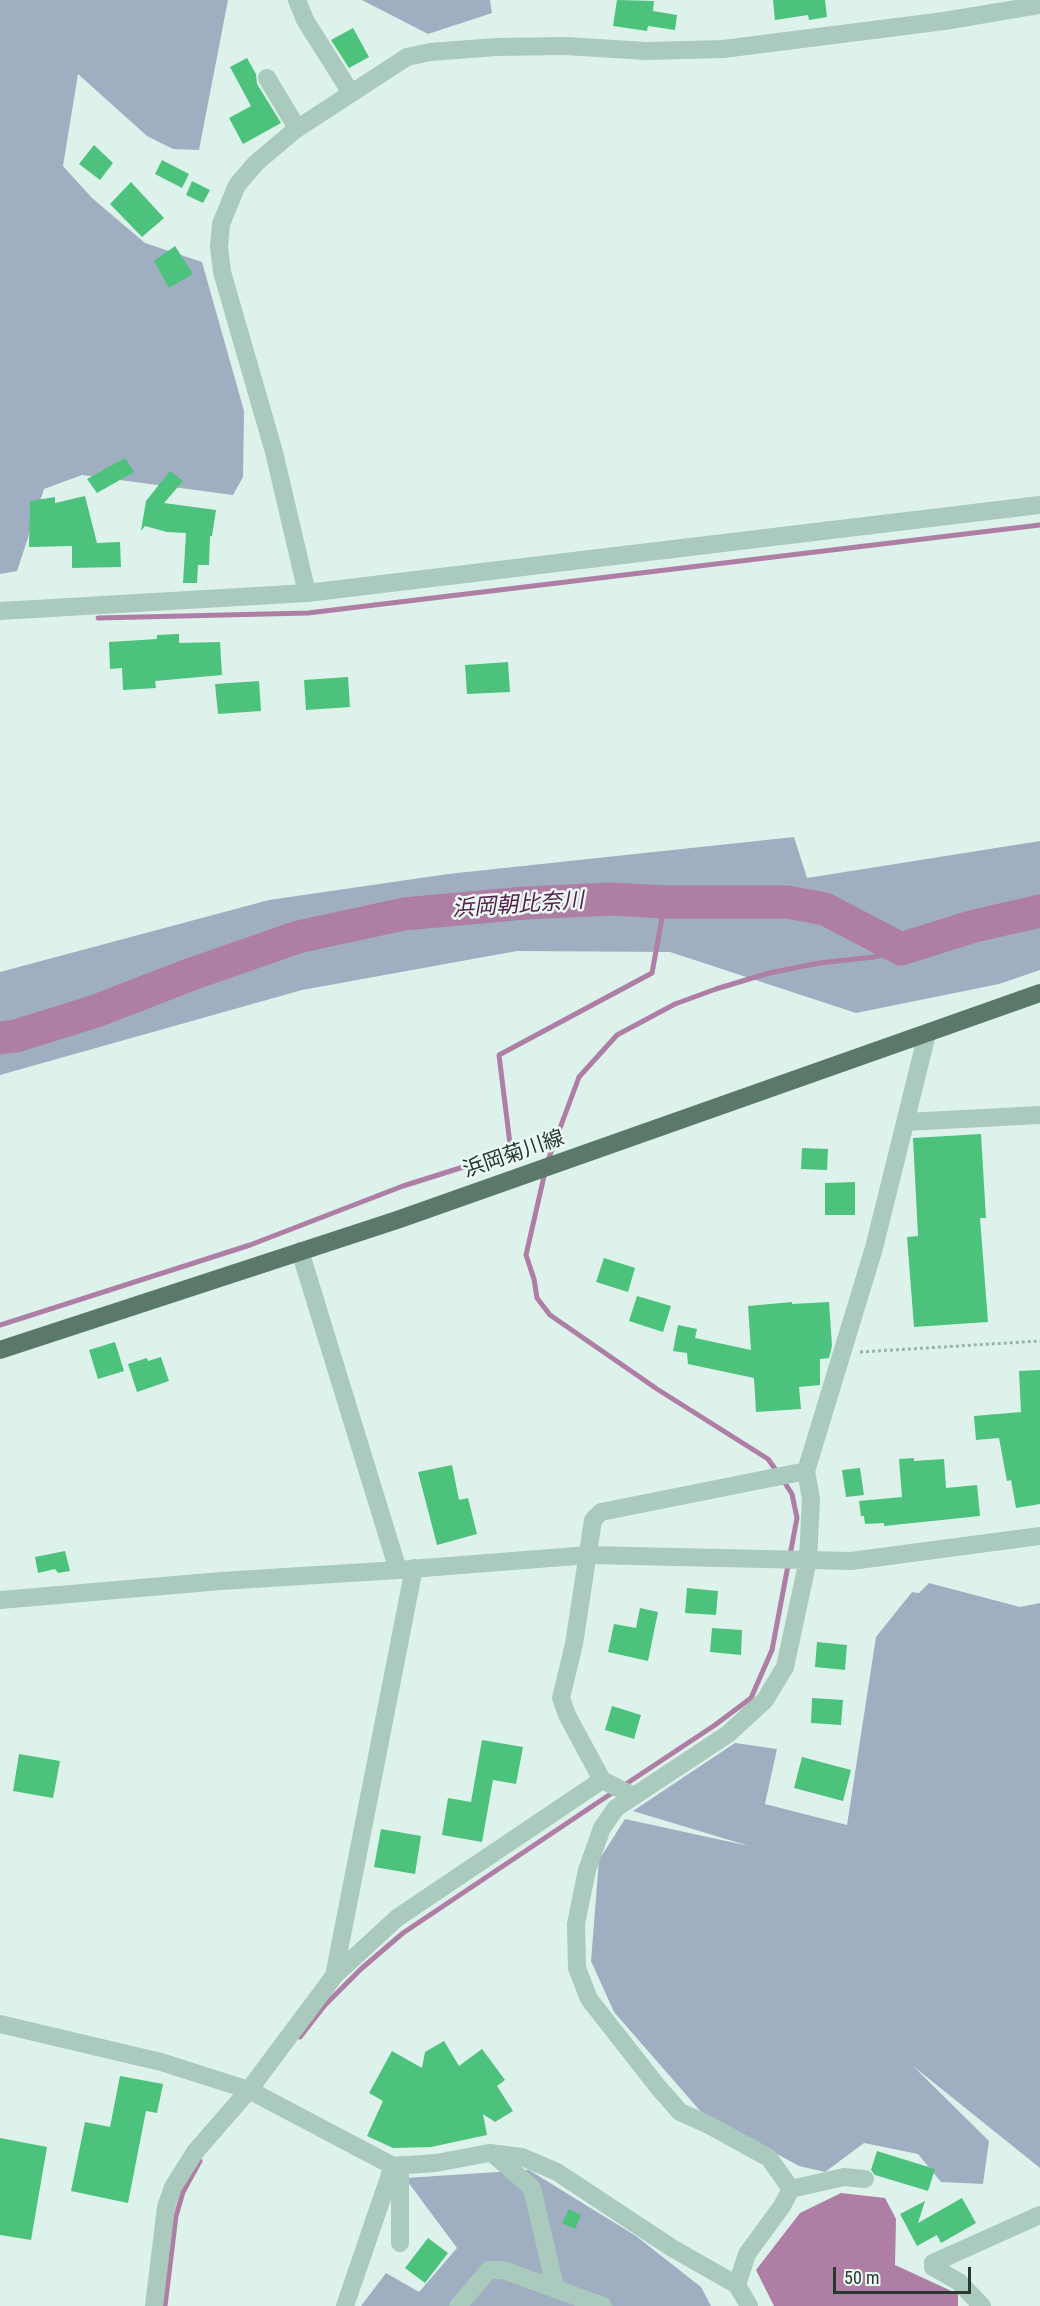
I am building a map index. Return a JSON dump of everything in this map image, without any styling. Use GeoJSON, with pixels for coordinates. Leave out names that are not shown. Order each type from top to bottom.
{"type":"FeatureCollection","features":[{"type":"Feature","properties":{"kind":"main road","name":"浜岡菊川線"},"geometry":{"type":"LineString","coordinates":[[0,1350],[397,1220],[927,1035],[1040,993]]}},
{"type":"Feature","properties":{"kind":"street"},"geometry":{"type":"LineString","coordinates":[[297,0],[305,20],[351,93]]}},
{"type":"Feature","properties":{"kind":"street"},"geometry":{"type":"LineString","coordinates":[[307,593],[274,453],[222,272],[219,247],[221,224],[237,185],[256,163],[297,128],[406,57],[430,52],[508,46],[566,46],[646,51],[723,49],[987,7],[1040,4]]}},
{"type":"Feature","properties":{"kind":"street"},"geometry":{"type":"LineString","coordinates":[[267,78],[297,128]]}},
{"type":"Feature","properties":{"kind":"street"},"geometry":{"type":"LineString","coordinates":[[0,611],[307,593],[1040,505]]}},
{"type":"Feature","properties":{"kind":"street"},"geometry":{"type":"LineString","coordinates":[[791,2189],[770,2158],[680,2112],[589,1999],[577,1968],[576,1924],[587,1870],[602,1828],[616,1808],[632,1795],[728,1734],[765,1700],[785,1667],[808,1560],[811,1499],[806,1471],[874,1248],[927,1035]]}},
{"type":"Feature","properties":{"kind":"street"},"geometry":{"type":"LineString","coordinates":[[906,1122],[1040,1115]]}},
{"type":"Feature","properties":{"kind":"street"},"geometry":{"type":"LineString","coordinates":[[300,1251],[406,1569],[333,1976]]}},
{"type":"Feature","properties":{"kind":"street"},"geometry":{"type":"LineString","coordinates":[[632,1795],[602,1780],[567,1715],[561,1698],[574,1644],[593,1520],[601,1512],[806,1471]]}},
{"type":"Feature","properties":{"kind":"street"},"geometry":{"type":"LineString","coordinates":[[0,1600],[221,1581],[589,1555],[851,1561],[1040,1536]]}},
{"type":"Feature","properties":{"kind":"street"},"geometry":{"type":"LineString","coordinates":[[154,2306],[166,2207],[173,2187],[195,2152],[249,2090],[333,1976],[397,1918],[602,1780]]}},
{"type":"Feature","properties":{"kind":"street"},"geometry":{"type":"LineString","coordinates":[[0,2024],[161,2062],[249,2090],[396,2165],[436,2163],[492,2154],[522,2157],[557,2172],[672,2248],[737,2285],[749,2306]]}},
{"type":"Feature","properties":{"kind":"street"},"geometry":{"type":"LineString","coordinates":[[492,2154],[532,2188],[555,2287]]}},
{"type":"Feature","properties":{"kind":"street"},"geometry":{"type":"LineString","coordinates":[[396,2165],[400,2243]]}},
{"type":"Feature","properties":{"kind":"street"},"geometry":{"type":"LineString","coordinates":[[345,2306],[396,2165]]}},
{"type":"Feature","properties":{"kind":"street"},"geometry":{"type":"LineString","coordinates":[[737,2285],[747,2254],[760,2233],[782,2206],[791,2189],[844,2177],[866,2179]]}},
{"type":"Feature","properties":{"kind":"street"},"geometry":{"type":"LineString","coordinates":[[982,2306],[959,2282],[933,2268],[933,2263],[1040,2215]]}},
{"type":"Feature","properties":{"kind":"street"},"geometry":{"type":"LineString","coordinates":[[458,2306],[489,2270],[503,2270],[603,2306]]}},
{"type":"Feature","properties":{"kind":"path"},"geometry":{"type":"LineString","coordinates":[[843,1353],[1040,1341]]}},
{"type":"Feature","properties":{"kind":"shaded area"},"geometry":{"type":"Polygon","coordinates":[[[0,0],[228,0],[199,150],[173,149],[147,136],[78,74],[63,166],[92,198],[145,243],[202,262],[244,411],[243,477],[233,495],[82,475],[44,489],[17,571],[0,574],[0,0]]]}},
{"type":"Feature","properties":{"kind":"shaded area"},"geometry":{"type":"Polygon","coordinates":[[[362,0],[490,0],[492,13],[428,34],[362,0]]]}},
{"type":"Feature","properties":{"kind":"shaded area"},"geometry":{"type":"Polygon","coordinates":[[[794,837],[807,878],[1040,841],[1040,970],[999,984],[856,1013],[670,952],[517,951],[302,990],[0,1075],[0,972],[269,900],[448,874],[794,837]]]}},
{"type":"Feature","properties":{"kind":"shaded area"},"geometry":{"type":"Polygon","coordinates":[[[929,1583],[1020,1607],[1040,1603],[1040,2168],[913,2066],[989,2141],[983,2184],[941,2182],[918,2154],[864,2143],[825,2172],[799,2166],[702,2113],[614,2012],[591,1961],[599,1860],[625,1819],[749,1846],[633,1811],[735,1743],[777,1749],[765,1804],[847,1825],[876,1637],[912,1592],[919,1593],[929,1583]]]}},
{"type":"Feature","properties":{"kind":"shaded area"},"geometry":{"type":"Polygon","coordinates":[[[529,2170],[636,2236],[701,2287],[711,2306],[361,2306],[386,2273],[419,2292],[457,2248],[405,2178],[529,2170]]]}},
{"type":"Feature","properties":{"kind":"shaded area"},"geometry":{"type":"Polygon","coordinates":[[[841,2193],[885,2198],[896,2219],[895,2265],[958,2294],[958,2306],[774,2306],[756,2270],[800,2213],[841,2193]]]}},
{"type":"Feature","properties":{"kind":"building"},"geometry":{"type":"Polygon","coordinates":[[[617,0],[654,1],[653,11],[677,15],[675,30],[648,26],[647,31],[613,26],[617,0]]]}},
{"type":"Feature","properties":{"kind":"building"},"geometry":{"type":"Polygon","coordinates":[[[773,0],[825,0],[827,17],[809,20],[808,15],[775,20],[773,0]]]}},
{"type":"Feature","properties":{"kind":"building"},"geometry":{"type":"Polygon","coordinates":[[[353,28],[369,57],[349,68],[331,40],[353,28]]]}},
{"type":"Feature","properties":{"kind":"building"},"geometry":{"type":"Polygon","coordinates":[[[247,58],[256,74],[257,84],[281,123],[243,144],[229,118],[251,106],[230,67],[247,58]]]}},
{"type":"Feature","properties":{"kind":"building"},"geometry":{"type":"Polygon","coordinates":[[[94,145],[113,163],[100,180],[79,164],[94,145]]]}},
{"type":"Feature","properties":{"kind":"building"},"geometry":{"type":"Polygon","coordinates":[[[162,160],[189,174],[182,188],[155,174],[162,160]]]}},
{"type":"Feature","properties":{"kind":"building"},"geometry":{"type":"Polygon","coordinates":[[[192,181],[210,190],[203,203],[186,195],[192,181]]]}},
{"type":"Feature","properties":{"kind":"building"},"geometry":{"type":"Polygon","coordinates":[[[131,182],[164,218],[142,237],[110,204],[131,182]]]}},
{"type":"Feature","properties":{"kind":"building"},"geometry":{"type":"Polygon","coordinates":[[[175,246],[193,274],[169,288],[154,261],[175,246]]]}},
{"type":"Feature","properties":{"kind":"building"},"geometry":{"type":"Polygon","coordinates":[[[125,458],[134,472],[97,493],[87,479],[125,458]]]}},
{"type":"Feature","properties":{"kind":"building"},"geometry":{"type":"Polygon","coordinates":[[[170,471],[183,481],[164,503],[216,510],[212,536],[210,536],[209,565],[198,565],[197,583],[183,583],[186,533],[167,532],[145,526],[141,531],[146,501],[170,471]]]}},
{"type":"Feature","properties":{"kind":"building"},"geometry":{"type":"Polygon","coordinates":[[[85,496],[97,543],[120,542],[121,567],[72,568],[72,546],[29,547],[30,501],[55,497],[55,503],[85,496]]]}},
{"type":"Feature","properties":{"kind":"building"},"geometry":{"type":"Polygon","coordinates":[[[179,634],[179,643],[220,642],[222,675],[155,681],[156,688],[123,690],[122,668],[110,669],[109,642],[157,639],[157,635],[179,634]]]}},
{"type":"Feature","properties":{"kind":"building"},"geometry":{"type":"Polygon","coordinates":[[[508,662],[510,692],[467,694],[465,665],[508,662]]]}},
{"type":"Feature","properties":{"kind":"building"},"geometry":{"type":"Polygon","coordinates":[[[348,677],[350,707],[306,710],[304,680],[348,677]]]}},
{"type":"Feature","properties":{"kind":"building"},"geometry":{"type":"Polygon","coordinates":[[[259,681],[261,711],[218,714],[215,684],[259,681]]]}},
{"type":"Feature","properties":{"kind":"building"},"geometry":{"type":"Polygon","coordinates":[[[981,1134],[986,1218],[980,1218],[988,1322],[914,1327],[907,1237],[918,1236],[913,1138],[981,1134]]]}},
{"type":"Feature","properties":{"kind":"building"},"geometry":{"type":"Polygon","coordinates":[[[802,1148],[828,1149],[827,1170],[801,1169],[802,1148]]]}},
{"type":"Feature","properties":{"kind":"building"},"geometry":{"type":"Polygon","coordinates":[[[855,1182],[855,1215],[825,1215],[825,1183],[855,1182]]]}},
{"type":"Feature","properties":{"kind":"building"},"geometry":{"type":"Polygon","coordinates":[[[604,1258],[635,1268],[628,1292],[596,1282],[604,1258]]]}},
{"type":"Feature","properties":{"kind":"building"},"geometry":{"type":"Polygon","coordinates":[[[637,1296],[671,1306],[663,1332],[629,1321],[637,1296]]]}},
{"type":"Feature","properties":{"kind":"building"},"geometry":{"type":"Polygon","coordinates":[[[792,1302],[792,1304],[829,1302],[832,1346],[829,1358],[820,1359],[820,1385],[799,1387],[801,1409],[756,1412],[754,1378],[688,1364],[687,1353],[673,1351],[678,1325],[697,1329],[695,1338],[751,1350],[748,1306],[792,1302]]]}},
{"type":"Feature","properties":{"kind":"building"},"geometry":{"type":"Polygon","coordinates":[[[115,1342],[124,1371],[98,1379],[89,1350],[115,1342]]]}},
{"type":"Feature","properties":{"kind":"building"},"geometry":{"type":"Polygon","coordinates":[[[161,1357],[169,1381],[137,1392],[128,1364],[147,1358],[148,1361],[161,1357]]]}},
{"type":"Feature","properties":{"kind":"building"},"geometry":{"type":"Polygon","coordinates":[[[1040,1370],[1040,1504],[1016,1508],[1011,1480],[1007,1481],[999,1438],[976,1440],[974,1416],[1021,1412],[1019,1371],[1040,1370]]]}},
{"type":"Feature","properties":{"kind":"building"},"geometry":{"type":"Polygon","coordinates":[[[914,1458],[914,1461],[944,1459],[946,1488],[977,1485],[980,1516],[884,1526],[884,1523],[865,1524],[864,1516],[861,1516],[859,1501],[902,1497],[899,1459],[914,1458]]]}},
{"type":"Feature","properties":{"kind":"building"},"geometry":{"type":"Polygon","coordinates":[[[452,1465],[459,1500],[468,1498],[477,1534],[437,1545],[418,1472],[452,1465]]]}},
{"type":"Feature","properties":{"kind":"building"},"geometry":{"type":"Polygon","coordinates":[[[860,1468],[864,1495],[846,1497],[842,1470],[860,1468]]]}},
{"type":"Feature","properties":{"kind":"building"},"geometry":{"type":"Polygon","coordinates":[[[65,1551],[70,1571],[58,1573],[55,1569],[38,1573],[35,1557],[65,1551]]]}},
{"type":"Feature","properties":{"kind":"building"},"geometry":{"type":"Polygon","coordinates":[[[687,1588],[718,1591],[716,1615],[685,1613],[687,1588]]]}},
{"type":"Feature","properties":{"kind":"building"},"geometry":{"type":"Polygon","coordinates":[[[640,1608],[658,1612],[648,1661],[608,1652],[614,1624],[636,1628],[640,1608]]]}},
{"type":"Feature","properties":{"kind":"building"},"geometry":{"type":"Polygon","coordinates":[[[712,1628],[742,1630],[741,1655],[710,1652],[712,1628]]]}},
{"type":"Feature","properties":{"kind":"building"},"geometry":{"type":"Polygon","coordinates":[[[817,1642],[847,1645],[845,1670],[815,1667],[817,1642]]]}},
{"type":"Feature","properties":{"kind":"building"},"geometry":{"type":"Polygon","coordinates":[[[812,1698],[843,1700],[841,1725],[811,1723],[812,1698]]]}},
{"type":"Feature","properties":{"kind":"building"},"geometry":{"type":"Polygon","coordinates":[[[612,1706],[641,1715],[634,1739],[605,1730],[612,1706]]]}},
{"type":"Feature","properties":{"kind":"building"},"geometry":{"type":"Polygon","coordinates":[[[482,1740],[523,1747],[516,1784],[493,1780],[482,1842],[442,1835],[448,1798],[471,1802],[482,1740]]]}},
{"type":"Feature","properties":{"kind":"building"},"geometry":{"type":"Polygon","coordinates":[[[19,1754],[60,1761],[53,1798],[13,1791],[19,1754]]]}},
{"type":"Feature","properties":{"kind":"building"},"geometry":{"type":"Polygon","coordinates":[[[802,1757],[851,1770],[843,1801],[794,1788],[802,1757]]]}},
{"type":"Feature","properties":{"kind":"building"},"geometry":{"type":"Polygon","coordinates":[[[381,1829],[421,1836],[415,1874],[374,1867],[381,1829]]]}},
{"type":"Feature","properties":{"kind":"building"},"geometry":{"type":"Polygon","coordinates":[[[444,2041],[459,2066],[482,2049],[505,2080],[497,2086],[513,2111],[495,2122],[483,2114],[487,2135],[431,2147],[393,2148],[367,2136],[383,2101],[369,2093],[392,2051],[422,2068],[425,2052],[444,2041]]]}},
{"type":"Feature","properties":{"kind":"building"},"geometry":{"type":"Polygon","coordinates":[[[120,2076],[163,2084],[157,2113],[146,2111],[128,2203],[71,2191],[85,2122],[110,2127],[120,2076]]]}},
{"type":"Feature","properties":{"kind":"building"},"geometry":{"type":"Polygon","coordinates":[[[0,2138],[47,2147],[31,2240],[0,2235],[0,2138]]]}},
{"type":"Feature","properties":{"kind":"building"},"geometry":{"type":"Polygon","coordinates":[[[877,2151],[935,2169],[928,2191],[875,2175],[871,2170],[877,2151]]]}},
{"type":"Feature","properties":{"kind":"building"},"geometry":{"type":"Polygon","coordinates":[[[962,2198],[976,2223],[941,2243],[937,2235],[917,2246],[900,2214],[925,2201],[918,2223],[962,2198]]]}},
{"type":"Feature","properties":{"kind":"building"},"geometry":{"type":"Polygon","coordinates":[[[569,2209],[581,2215],[575,2229],[562,2223],[569,2209]]]}},
{"type":"Feature","properties":{"kind":"building"},"geometry":{"type":"Polygon","coordinates":[[[428,2238],[448,2253],[425,2283],[405,2268],[428,2238]]]}},
{"type":"Feature","properties":{"kind":"waterway"},"geometry":{"type":"LineString","coordinates":[[98,618],[308,613],[1040,525]]}},
{"type":"Feature","properties":{"kind":"waterway","name":"浜岡朝比奈川"},"geometry":{"type":"LineString","coordinates":[[0,1038],[16,1036],[96,1011],[189,975],[298,937],[404,914],[525,903],[612,899],[665,902],[787,902],[825,909],[901,949],[974,926],[1040,911]]}},
{"type":"Feature","properties":{"kind":"waterway"},"geometry":{"type":"LineString","coordinates":[[0,1325],[250,1245],[403,1186],[511,1152],[499,1055],[652,973],[665,902]]}},
{"type":"Feature","properties":{"kind":"waterway"},"geometry":{"type":"LineString","coordinates":[[547,1163],[579,1077],[617,1035],[675,1004],[716,989],[769,973],[819,963],[874,957],[901,949]]}},
{"type":"Feature","properties":{"kind":"waterway"},"geometry":{"type":"LineString","coordinates":[[545,1172],[526,1255],[534,1279],[537,1298],[550,1315],[657,1389],[768,1459],[778,1473]]}},
{"type":"Feature","properties":{"kind":"waterway"},"geometry":{"type":"LineString","coordinates":[[623,1786],[715,1725],[751,1698],[772,1650],[797,1518],[792,1494],[783,1480]]}},
{"type":"Feature","properties":{"kind":"waterway"},"geometry":{"type":"LineString","coordinates":[[300,2037],[325,2005],[361,1969],[403,1933],[615,1791]]}},
{"type":"Feature","properties":{"kind":"waterway"},"geometry":{"type":"LineString","coordinates":[[165,2306],[176,2216],[183,2192],[200,2161]]}}]}
